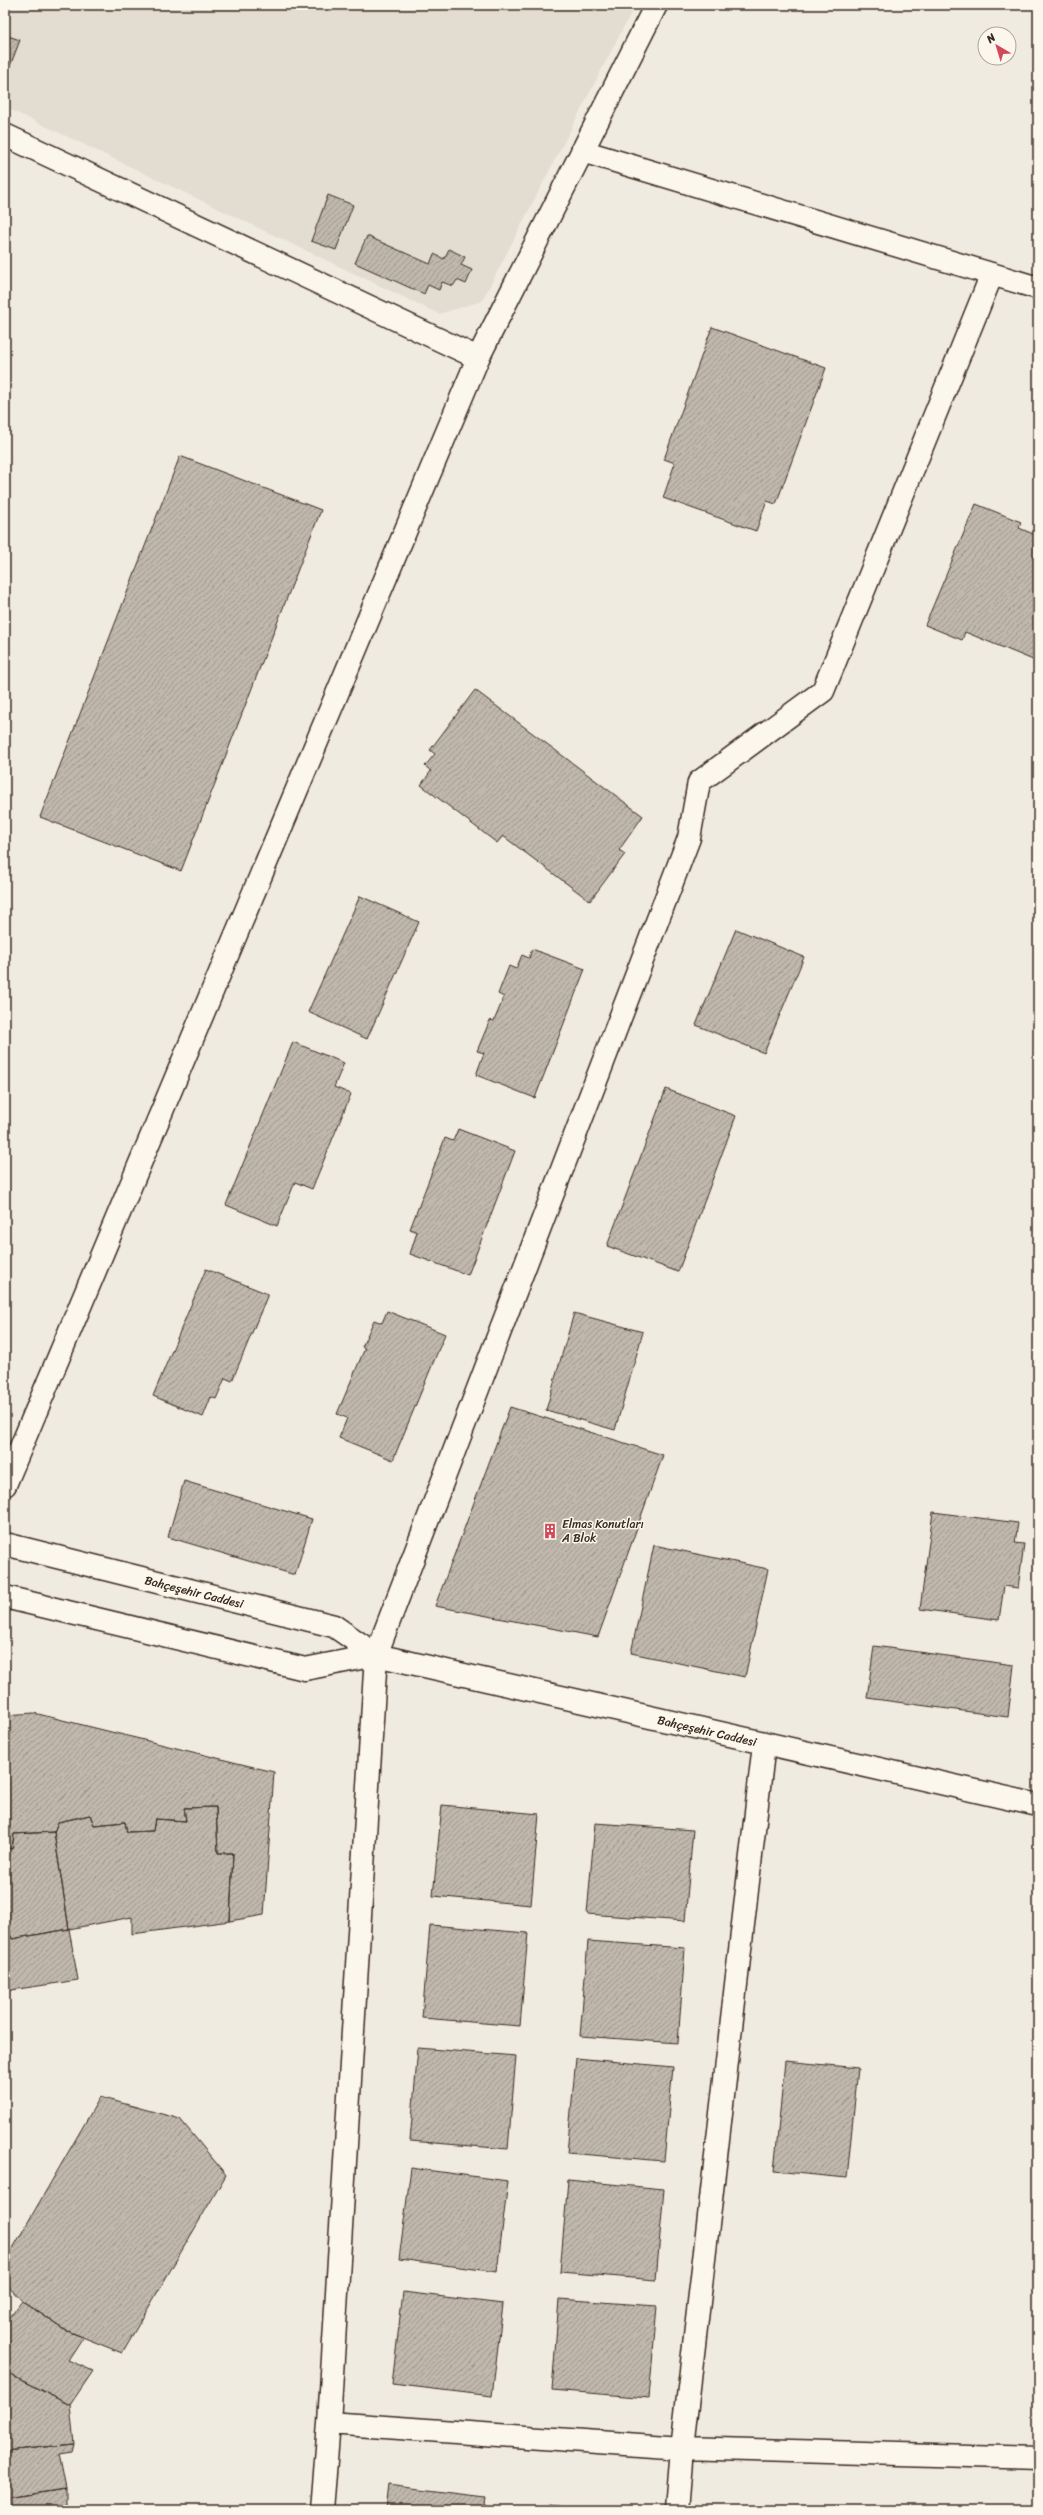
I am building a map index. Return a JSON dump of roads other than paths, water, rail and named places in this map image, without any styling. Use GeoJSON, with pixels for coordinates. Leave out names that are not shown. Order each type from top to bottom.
{"type":"FeatureCollection","features":[{"type":"Feature","properties":{"kind":"street"},"geometry":{"type":"LineString","coordinates":[[5,1485],[478,358],[656,5]]}},
{"type":"Feature","properties":{"kind":"street"},"geometry":{"type":"LineString","coordinates":[[5,134],[478,358]]}},
{"type":"Feature","properties":{"kind":"street"},"geometry":{"type":"LineString","coordinates":[[582,151],[1038,288]]}},
{"type":"Feature","properties":{"kind":"street"},"geometry":{"type":"LineString","coordinates":[[322,2510],[330,2423],[376,1655],[689,838],[699,782],[823,691],[992,274]]}},
{"type":"Feature","properties":{"kind":"street","name":"Bahçeşehir Caddesi"},"geometry":{"type":"LineString","coordinates":[[5,1544],[334,1626],[376,1655],[1038,1805]]}},
{"type":"Feature","properties":{"kind":"street","name":"Bahçeşehir Caddesi"},"geometry":{"type":"LineString","coordinates":[[5,1597],[305,1669],[376,1655]]}},
{"type":"Feature","properties":{"kind":"street"},"geometry":{"type":"LineString","coordinates":[[677,2510],[682,2448],[764,1744]]}},
{"type":"Feature","properties":{"kind":"street"},"geometry":{"type":"LineString","coordinates":[[330,2423],[682,2448],[1038,2458]]}},
{"type":"Feature","properties":{"kind":"place","name":"Elmas Konutları A Blok"},"geometry":{"type":"Point","coordinates":[550,1531]}}]}
